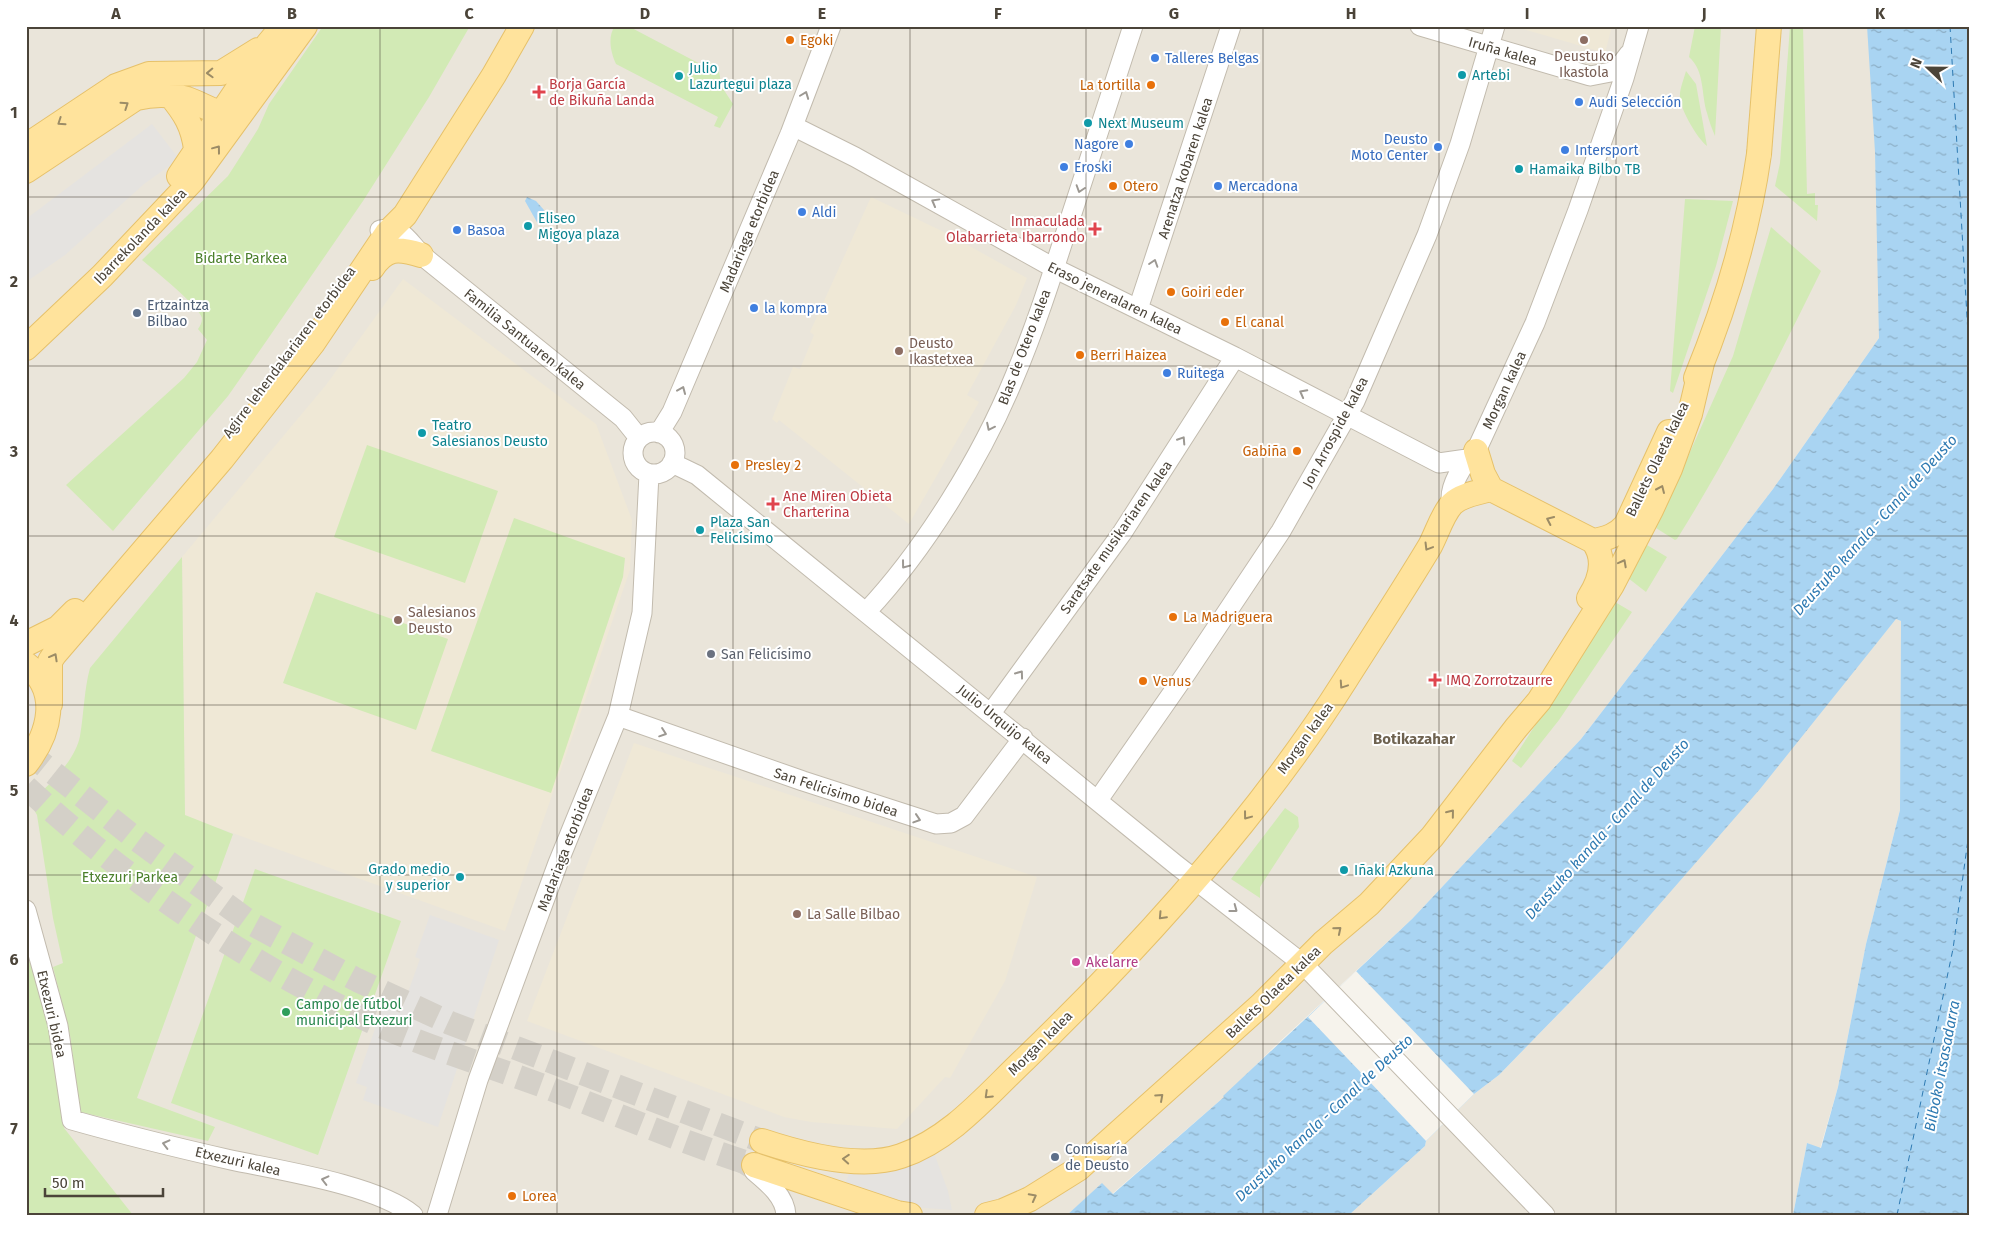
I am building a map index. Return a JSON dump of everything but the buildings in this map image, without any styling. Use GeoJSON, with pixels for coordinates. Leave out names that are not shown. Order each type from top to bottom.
{"type":"FeatureCollection","features":[{"type":"Feature","properties":{"kind":"main road"},"geometry":{"type":"LineString","coordinates":[[231,114],[268,44],[284,26]]}},
{"type":"Feature","properties":{"kind":"main road"},"geometry":{"type":"LineString","coordinates":[[268,80],[270,61],[284,40],[284,26]]}},
{"type":"Feature","properties":{"kind":"main road"},"geometry":{"type":"LineString","coordinates":[[231,114],[268,80],[306,26]]}},
{"type":"Feature","properties":{"kind":"main road","name":"Agirre lehendakariaren etorbidea"},"geometry":{"type":"LineString","coordinates":[[343,301],[361,285],[385,253],[400,250],[401,234],[412,192],[512,26]]}},
{"type":"Feature","properties":{"kind":"main road","name":"Agirre lehendakariaren etorbidea"},"geometry":{"type":"LineString","coordinates":[[26,764],[36,751],[44,732],[50,704],[50,661],[54,655],[222,459],[313,343],[343,301],[401,234],[522,26]]}},
{"type":"Feature","properties":{"kind":"main road","name":"Ballets Olaeta kalea"},"geometry":{"type":"LineString","coordinates":[[1519,724],[1529,694],[1595,590],[1601,570],[1601,558],[1599,549],[1593,541],[1608,538],[1619,532],[1626,524],[1702,363],[1728,296],[1753,190],[1759,154],[1769,26]]}},
{"type":"Feature","properties":{"kind":"main road"},"geometry":{"type":"LineString","coordinates":[[26,146],[116,86],[149,74],[221,73],[268,44]]}},
{"type":"Feature","properties":{"kind":"main road"},"geometry":{"type":"LineString","coordinates":[[26,171],[136,98],[156,93],[170,95],[231,114]]}},
{"type":"Feature","properties":{"kind":"main road"},"geometry":{"type":"LineString","coordinates":[[170,95],[186,115],[193,132],[196,149]]}},
{"type":"Feature","properties":{"kind":"main road","name":"Ibarrekolanda kalea"},"geometry":{"type":"LineString","coordinates":[[26,330],[61,298],[140,218],[180,175],[196,149],[231,114]]}},
{"type":"Feature","properties":{"kind":"main road","name":"Ibarrekolanda kalea"},"geometry":{"type":"LineString","coordinates":[[26,348],[102,276],[192,181],[231,114]]}},
{"type":"Feature","properties":{"kind":"main road","name":"Agirre lehendakariaren etorbidea"},"geometry":{"type":"LineString","coordinates":[[26,644],[58,628],[105,579],[237,421],[304,336],[401,234]]}},
{"type":"Feature","properties":{"kind":"main road","name":"Ballets Olaeta kalea"},"geometry":{"type":"LineString","coordinates":[[988,1215],[1003,1212],[1030,1199],[1078,1168],[1202,1059],[1323,943],[1369,904],[1432,836],[1539,701],[1578,641],[1640,532],[1670,469],[1687,423],[1698,386],[1702,363]]}},
{"type":"Feature","properties":{"kind":"main road"},"geometry":{"type":"LineString","coordinates":[[1472,455],[1491,489],[1593,541]]}},
{"type":"Feature","properties":{"kind":"main road"},"geometry":{"type":"LineString","coordinates":[[1451,499],[1491,489]]}},
{"type":"Feature","properties":{"kind":"main road","name":"Morgan kalea"},"geometry":{"type":"LineString","coordinates":[[762,1141],[796,1153],[821,1157],[873,1160],[899,1157],[924,1147],[950,1130],[981,1102],[1068,1018],[1195,880],[1245,819],[1336,695],[1429,546],[1451,499]]}},
{"type":"Feature","properties":{"kind":"main road"},"geometry":{"type":"LineString","coordinates":[[26,664],[41,678],[47,689],[50,704]]}},
{"type":"Feature","properties":{"kind":"main road"},"geometry":{"type":"LineString","coordinates":[[754,1168],[817,1186],[898,1214]]}},
{"type":"Feature","properties":{"kind":"street","name":"Madariaga etorbidea"},"geometry":{"type":"LineString","coordinates":[[659,433],[672,412],[793,126],[832,26]]}},
{"type":"Feature","properties":{"kind":"street","name":"Blas de Otero kalea"},"geometry":{"type":"LineString","coordinates":[[867,611],[887,590],[924,541],[979,452],[1014,378],[1054,268],[1133,26]]}},
{"type":"Feature","properties":{"kind":"street","name":"Arenatza kobaren kalea"},"geometry":{"type":"LineString","coordinates":[[1138,309],[1231,26]]}},
{"type":"Feature","properties":{"kind":"street","name":"Iruña kalea"},"geometry":{"type":"LineString","coordinates":[[1420,26],[1590,76],[1616,72],[1633,47]]}},
{"type":"Feature","properties":{"kind":"street","name":"Jon Arrospide kalea"},"geometry":{"type":"LineString","coordinates":[[1098,800],[1281,532],[1346,416],[1427,236],[1460,144],[1495,26]]}},
{"type":"Feature","properties":{"kind":"street","name":"Morgan kalea"},"geometry":{"type":"LineString","coordinates":[[1451,499],[1535,323],[1581,201],[1620,89],[1639,26]]}},
{"type":"Feature","properties":{"kind":"street","name":"Eraso jeneralaren kalea"},"geometry":{"type":"LineString","coordinates":[[793,126],[855,157],[1054,268],[1235,357],[1439,463]]}},
{"type":"Feature","properties":{"kind":"street","name":"Familia Santuaren kalea"},"geometry":{"type":"LineString","coordinates":[[401,234],[628,422],[639,438]]}},
{"type":"Feature","properties":{"kind":"street","name":"Saratsate musikariaren kalea"},"geometry":{"type":"LineString","coordinates":[[991,713],[1122,533],[1235,357]]}},
{"type":"Feature","properties":{"kind":"street"},"geometry":{"type":"LineString","coordinates":[[648,433],[659,433],[670,439],[673,444],[672,463],[663,472],[649,474],[638,467],[633,456],[635,444],[639,438],[648,433]]}},
{"type":"Feature","properties":{"kind":"street"},"geometry":{"type":"LineString","coordinates":[[1451,499],[1439,463],[1472,455]]}},
{"type":"Feature","properties":{"kind":"street","name":"Julio Urquijo kalea"},"geometry":{"type":"LineString","coordinates":[[672,463],[697,475],[867,611],[1195,880],[1303,964],[1544,1214]]}},
{"type":"Feature","properties":{"kind":"street","name":"Madariaga etorbidea"},"geometry":{"type":"LineString","coordinates":[[439,1214],[478,1080],[558,863],[618,716],[642,613],[649,474]]}},
{"type":"Feature","properties":{"kind":"street","name":"San Felicisimo bidea"},"geometry":{"type":"LineString","coordinates":[[618,716],[812,784],[936,824],[951,823],[964,816],[1022,738]]}},
{"type":"Feature","properties":{"kind":"street","name":"Etxezuri bidea"},"geometry":{"type":"LineString","coordinates":[[26,910],[58,1026],[72,1120]]}},
{"type":"Feature","properties":{"kind":"street","name":"Etxezuri kalea"},"geometry":{"type":"LineString","coordinates":[[72,1120],[199,1152],[316,1178],[371,1194],[408,1211],[414,1207],[439,1214]]}},
{"type":"Feature","properties":{"kind":"street"},"geometry":{"type":"LineString","coordinates":[[754,1168],[772,1187],[786,1206],[786,1215]]}},
{"type":"Feature","properties":{"kind":"shaded area"},"geometry":{"type":"Polygon","coordinates":[[[26,26],[1970,26],[1970,341],[1879,338],[1773,489],[1581,739],[1412,919],[1275,1046],[1224,1097],[1112,1194],[1102,1184],[1067,1215],[26,1215],[26,26]]]}},
{"type":"Feature","properties":{"kind":"shaded area","name":"Deustuko Ikastola"},"geometry":{"type":"Polygon","coordinates":[[[1513,26],[1612,26],[1605,53],[1513,26]]]}},
{"type":"Feature","properties":{"kind":"shaded area"},"geometry":{"type":"Polygon","coordinates":[[[152,124],[179,159],[144,184],[65,255],[26,282],[26,219],[152,124]]]}},
{"type":"Feature","properties":{"kind":"shaded area","name":"Deusto Ikastetxea"},"geometry":{"type":"Polygon","coordinates":[[[871,197],[946,233],[1027,278],[1016,305],[967,395],[979,402],[909,524],[779,420],[777,423],[772,419],[793,367],[800,369],[814,335],[810,332],[871,197]]]}},
{"type":"Feature","properties":{"kind":"shaded area","name":"Salesianos Deusto"},"geometry":{"type":"Polygon","coordinates":[[[403,279],[596,424],[632,520],[630,570],[505,931],[185,816],[182,557],[326,385],[403,279]]]}},
{"type":"Feature","properties":{"kind":"shaded area"},"geometry":{"type":"Polygon","coordinates":[[[1896,619],[1901,621],[1900,810],[1866,944],[1838,1087],[1820,1149],[1807,1143],[1793,1215],[1349,1215],[1425,1146],[1426,1141],[1474,1094],[1499,1075],[1611,960],[1896,619]]]}},
{"type":"Feature","properties":{"kind":"shaded area","name":"La Salle Bilbao"},"geometry":{"type":"Polygon","coordinates":[[[634,743],[1037,877],[1005,981],[950,1078],[945,1077],[897,1129],[811,1122],[784,1117],[527,1021],[634,743]]]}},
{"type":"Feature","properties":{"kind":"shaded area"},"geometry":{"type":"Polygon","coordinates":[[[430,915],[499,940],[438,1127],[363,1100],[367,1087],[356,1083],[384,1003],[402,1009],[420,959],[415,957],[430,915]]]}},
{"type":"Feature","properties":{"kind":"shaded area"},"geometry":{"type":"Polygon","coordinates":[[[934,1153],[948,1191],[952,1210],[912,1207],[844,1186],[849,1174],[877,1172],[934,1153]]]}},
{"type":"Feature","properties":{"kind":"green space","name":"Bidarte Parkea"},"geometry":{"type":"Polygon","coordinates":[[[323,26],[470,26],[429,97],[363,201],[228,396],[113,531],[66,485],[184,378],[197,362],[207,340],[198,329],[202,320],[199,313],[175,288],[142,260],[228,176],[258,129],[269,104],[323,26]]]}},
{"type":"Feature","properties":{"kind":"green space"},"geometry":{"type":"Polygon","coordinates":[[[615,26],[628,26],[704,66],[707,61],[718,67],[722,87],[733,104],[720,128],[714,126],[718,117],[616,64],[610,40],[615,26]]]}},
{"type":"Feature","properties":{"kind":"green space"},"geometry":{"type":"Polygon","coordinates":[[[1695,26],[1721,26],[1715,136],[1705,106],[1698,69],[1689,57],[1695,26]]]}},
{"type":"Feature","properties":{"kind":"green space"},"geometry":{"type":"Polygon","coordinates":[[[1790,26],[1803,26],[1807,194],[1815,193],[1815,205],[1818,205],[1817,221],[1775,186],[1780,163],[1790,26]]]}},
{"type":"Feature","properties":{"kind":"green space"},"geometry":{"type":"Polygon","coordinates":[[[1686,71],[1696,84],[1707,146],[1690,124],[1681,104],[1680,92],[1686,71]]]}},
{"type":"Feature","properties":{"kind":"green space"},"geometry":{"type":"Polygon","coordinates":[[[1685,199],[1733,201],[1716,266],[1673,393],[1670,391],[1685,199]]]}},
{"type":"Feature","properties":{"kind":"green space"},"geometry":{"type":"Polygon","coordinates":[[[1771,227],[1821,271],[1734,440],[1697,507],[1675,540],[1656,528],[1733,356],[1771,227]]]}},
{"type":"Feature","properties":{"kind":"green space"},"geometry":{"type":"Polygon","coordinates":[[[367,445],[498,491],[465,583],[334,537],[367,445]]]}},
{"type":"Feature","properties":{"kind":"green space"},"geometry":{"type":"Polygon","coordinates":[[[514,518],[625,558],[623,577],[551,793],[431,751],[514,518]]]}},
{"type":"Feature","properties":{"kind":"green space"},"geometry":{"type":"Polygon","coordinates":[[[1647,545],[1667,557],[1646,592],[1628,578],[1647,545]]]}},
{"type":"Feature","properties":{"kind":"green space","name":"Etxezuri Parkea"},"geometry":{"type":"Polygon","coordinates":[[[182,557],[185,815],[233,834],[137,1098],[215,1127],[208,1141],[80,1112],[70,1035],[53,967],[63,963],[53,918],[37,815],[30,803],[60,773],[77,746],[90,668],[182,557]]]}},
{"type":"Feature","properties":{"kind":"green space"},"geometry":{"type":"Polygon","coordinates":[[[316,592],[448,639],[416,730],[283,683],[316,592]]]}},
{"type":"Feature","properties":{"kind":"green space"},"geometry":{"type":"Polygon","coordinates":[[[1615,602],[1632,612],[1559,720],[1521,768],[1512,761],[1615,602]]]}},
{"type":"Feature","properties":{"kind":"green space"},"geometry":{"type":"Polygon","coordinates":[[[1285,808],[1298,817],[1299,827],[1260,887],[1260,898],[1231,879],[1285,808]]]}},
{"type":"Feature","properties":{"kind":"green space","name":"Campo de fútbol municipal Etxezuri"},"geometry":{"type":"Polygon","coordinates":[[[255,869],[401,921],[318,1155],[171,1103],[255,869]]]}},
{"type":"Feature","properties":{"kind":"green space"},"geometry":{"type":"Polygon","coordinates":[[[26,942],[54,1049],[64,1128],[133,1215],[26,1215],[26,942]]]}},
{"type":"Feature","properties":{"kind":"water"},"geometry":{"type":"Polygon","coordinates":[[[1867,26],[1970,26],[1970,1215],[1793,1215],[1807,1143],[1821,1148],[1838,1087],[1866,944],[1900,810],[1901,621],[1896,619],[1760,789],[1611,960],[1499,1075],[1474,1094],[1426,1141],[1425,1146],[1349,1215],[1067,1215],[1102,1183],[1113,1194],[1224,1097],[1412,919],[1581,739],[1773,489],[1879,338],[1875,152],[1867,26]]]}},
{"type":"Feature","properties":{"kind":"water"},"geometry":{"type":"Polygon","coordinates":[[[527,197],[536,201],[544,210],[542,220],[538,224],[525,201],[527,197]]]}},
{"type":"Feature","properties":{"kind":"pier"},"geometry":{"type":"Polygon","coordinates":[[[1356,971],[1474,1094],[1426,1141],[1308,1017],[1356,971]]]}},
{"type":"Feature","properties":{"kind":"ferry route"},"geometry":{"type":"LineString","coordinates":[[1950,26],[1970,368]]}},
{"type":"Feature","properties":{"kind":"ferry route"},"geometry":{"type":"LineString","coordinates":[[1897,1215],[1953,949],[1970,825]]}},
{"type":"Feature","properties":{"kind":"tunnel"},"geometry":{"type":"LineString","coordinates":[[26,751],[136,839],[254,925],[357,980],[450,1023],[762,1141]]}},
{"type":"Feature","properties":{"kind":"tunnel"},"geometry":{"type":"LineString","coordinates":[[26,787],[102,852],[182,912],[265,966],[353,1013],[402,1035],[452,1054],[754,1165]]}},
{"type":"Feature","properties":{"kind":"tunnel"},"geometry":{"type":"LineString","coordinates":[[733,1158],[754,1171]]}},
{"type":"Feature","properties":{"kind":"place","name":"Egoki"},"geometry":{"type":"Point","coordinates":[790,40]}},
{"type":"Feature","properties":{"kind":"place","name":"Deustuko Ikastola"},"geometry":{"type":"Point","coordinates":[1584,40]}},
{"type":"Feature","properties":{"kind":"place","name":"Talleres Belgas"},"geometry":{"type":"Point","coordinates":[1155,58]}},
{"type":"Feature","properties":{"kind":"place","name":"Artebi"},"geometry":{"type":"Point","coordinates":[1462,75]}},
{"type":"Feature","properties":{"kind":"place","name":"Julio Lazurtegui plaza"},"geometry":{"type":"Point","coordinates":[679,76]}},
{"type":"Feature","properties":{"kind":"place","name":"La tortilla"},"geometry":{"type":"Point","coordinates":[1151,85]}},
{"type":"Feature","properties":{"kind":"place","name":"Borja García de Bikuña Landa"},"geometry":{"type":"Point","coordinates":[539,92]}},
{"type":"Feature","properties":{"kind":"place","name":"Audi Selección"},"geometry":{"type":"Point","coordinates":[1579,102]}},
{"type":"Feature","properties":{"kind":"place","name":"Next Museum"},"geometry":{"type":"Point","coordinates":[1088,123]}},
{"type":"Feature","properties":{"kind":"place","name":"Nagore"},"geometry":{"type":"Point","coordinates":[1129,144]}},
{"type":"Feature","properties":{"kind":"place","name":"Deusto Moto Center"},"geometry":{"type":"Point","coordinates":[1438,147]}},
{"type":"Feature","properties":{"kind":"place","name":"Intersport"},"geometry":{"type":"Point","coordinates":[1565,150]}},
{"type":"Feature","properties":{"kind":"place","name":"Eroski"},"geometry":{"type":"Point","coordinates":[1064,167]}},
{"type":"Feature","properties":{"kind":"place","name":"Hamaika Bilbo TB"},"geometry":{"type":"Point","coordinates":[1519,169]}},
{"type":"Feature","properties":{"kind":"place","name":"Otero"},"geometry":{"type":"Point","coordinates":[1113,186]}},
{"type":"Feature","properties":{"kind":"place","name":"Mercadona"},"geometry":{"type":"Point","coordinates":[1218,186]}},
{"type":"Feature","properties":{"kind":"place","name":"Aldi"},"geometry":{"type":"Point","coordinates":[802,212]}},
{"type":"Feature","properties":{"kind":"place","name":"Eliseo Migoya plaza"},"geometry":{"type":"Point","coordinates":[528,226]}},
{"type":"Feature","properties":{"kind":"place","name":"Inmaculada Olabarrieta Ibarrondo"},"geometry":{"type":"Point","coordinates":[1095,229]}},
{"type":"Feature","properties":{"kind":"place","name":"Basoa"},"geometry":{"type":"Point","coordinates":[457,230]}},
{"type":"Feature","properties":{"kind":"place","name":"Goiri eder"},"geometry":{"type":"Point","coordinates":[1171,292]}},
{"type":"Feature","properties":{"kind":"place","name":"la kompra"},"geometry":{"type":"Point","coordinates":[754,308]}},
{"type":"Feature","properties":{"kind":"place","name":"Ertzaintza Bilbao"},"geometry":{"type":"Point","coordinates":[137,313]}},
{"type":"Feature","properties":{"kind":"place","name":"El canal"},"geometry":{"type":"Point","coordinates":[1225,322]}},
{"type":"Feature","properties":{"kind":"place","name":"Deusto Ikastetxea"},"geometry":{"type":"Point","coordinates":[899,351]}},
{"type":"Feature","properties":{"kind":"place","name":"Berri Haizea"},"geometry":{"type":"Point","coordinates":[1080,355]}},
{"type":"Feature","properties":{"kind":"place","name":"Ruitega"},"geometry":{"type":"Point","coordinates":[1167,373]}},
{"type":"Feature","properties":{"kind":"place","name":"Teatro Salesianos Deusto"},"geometry":{"type":"Point","coordinates":[422,433]}},
{"type":"Feature","properties":{"kind":"place","name":"Gabiña"},"geometry":{"type":"Point","coordinates":[1297,451]}},
{"type":"Feature","properties":{"kind":"place","name":"Presley 2"},"geometry":{"type":"Point","coordinates":[735,465]}},
{"type":"Feature","properties":{"kind":"place","name":"Ane Miren Obieta Charterina"},"geometry":{"type":"Point","coordinates":[773,504]}},
{"type":"Feature","properties":{"kind":"place","name":"Plaza San Felicísimo"},"geometry":{"type":"Point","coordinates":[700,530]}},
{"type":"Feature","properties":{"kind":"place","name":"La Madriguera"},"geometry":{"type":"Point","coordinates":[1173,617]}},
{"type":"Feature","properties":{"kind":"place","name":"Salesianos Deusto"},"geometry":{"type":"Point","coordinates":[398,620]}},
{"type":"Feature","properties":{"kind":"place","name":"San Felicísimo"},"geometry":{"type":"Point","coordinates":[711,654]}},
{"type":"Feature","properties":{"kind":"place","name":"IMQ Zorrotzaurre"},"geometry":{"type":"Point","coordinates":[1435,680]}},
{"type":"Feature","properties":{"kind":"place","name":"Venus"},"geometry":{"type":"Point","coordinates":[1143,681]}},
{"type":"Feature","properties":{"kind":"place","name":"Iñaki Azkuna"},"geometry":{"type":"Point","coordinates":[1344,870]}},
{"type":"Feature","properties":{"kind":"place","name":"Grado medio y superior"},"geometry":{"type":"Point","coordinates":[460,877]}},
{"type":"Feature","properties":{"kind":"place","name":"La Salle Bilbao"},"geometry":{"type":"Point","coordinates":[797,914]}},
{"type":"Feature","properties":{"kind":"place","name":"Akelarre"},"geometry":{"type":"Point","coordinates":[1076,962]}},
{"type":"Feature","properties":{"kind":"place","name":"Campo de fútbol municipal Etxezuri"},"geometry":{"type":"Point","coordinates":[286,1012]}},
{"type":"Feature","properties":{"kind":"place","name":"Comisaría de Deusto"},"geometry":{"type":"Point","coordinates":[1055,1157]}},
{"type":"Feature","properties":{"kind":"place","name":"Lorea"},"geometry":{"type":"Point","coordinates":[512,1196]}},
{"type":"Feature","properties":{"kind":"district","name":"Botikazahar"},"geometry":{"type":"Point","coordinates":[1414,739]}},
{"type":"Feature","properties":{"kind":"water label","name":"Deustuko kanala - Canal de Deusto"},"geometry":{"type":"Point","coordinates":[1875,525]}},
{"type":"Feature","properties":{"kind":"water label","name":"Deustuko kanala - Canal de Deusto"},"geometry":{"type":"Point","coordinates":[1607,829]}},
{"type":"Feature","properties":{"kind":"water label","name":"Bilboko itsasadarra"},"geometry":{"type":"Point","coordinates":[1942,1066]}},
{"type":"Feature","properties":{"kind":"water label","name":"Deustuko kanala - Canal de Deusto"},"geometry":{"type":"Point","coordinates":[1324,1118]}}]}
